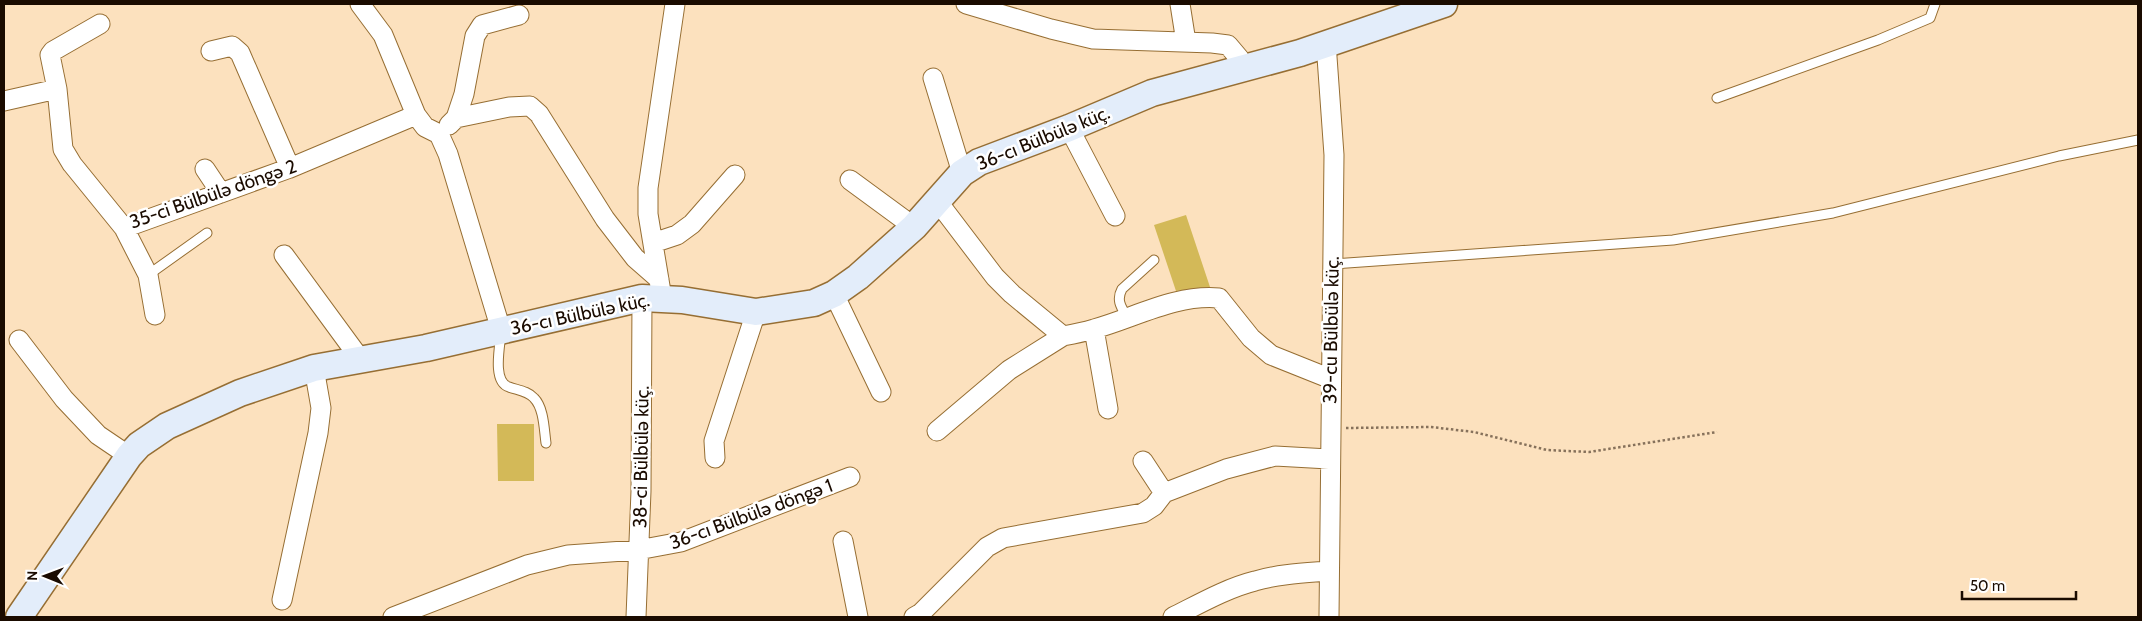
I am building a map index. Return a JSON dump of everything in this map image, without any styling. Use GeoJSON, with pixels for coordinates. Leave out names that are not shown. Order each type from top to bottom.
{"type":"FeatureCollection","features":[{"type":"Feature","properties":{"kind":"street"},"geometry":{"type":"LineString","coordinates":[[360,4],[383,34],[416,115],[425,127],[439,134],[448,154],[501,330]]}},
{"type":"Feature","properties":{"kind":"street","name":"38-ci Bülbülə küç."},"geometry":{"type":"LineString","coordinates":[[636,617],[641,491],[654,292],[653,243],[648,214],[648,188],[675,4]]}},
{"type":"Feature","properties":{"kind":"street"},"geometry":{"type":"LineString","coordinates":[[966,4],[1050,29],[1093,39],[1228,45],[1243,67]]}},
{"type":"Feature","properties":{"kind":"street"},"geometry":{"type":"LineString","coordinates":[[1180,4],[1186,42]]}},
{"type":"Feature","properties":{"kind":"street","name":"36-cı Bülbülə küç."},"geometry":{"type":"LineString","coordinates":[[19,617],[129,456],[152,434],[240,393],[314,368],[426,348],[654,292],[756,312],[814,303],[834,294],[858,277],[914,228],[962,173],[979,162],[1069,128],[1152,93],[1300,53],[1444,4]]}},
{"type":"Feature","properties":{"kind":"street"},"geometry":{"type":"LineString","coordinates":[[439,134],[456,118],[464,94],[475,36],[482,25],[519,15]]}},
{"type":"Feature","properties":{"kind":"street","name":"35-ci Bülbülə döngə 2"},"geometry":{"type":"LineString","coordinates":[[100,24],[53,51],[50,55],[57,89],[63,149],[72,164],[124,228],[290,168],[416,115]]}},
{"type":"Feature","properties":{"kind":"street","name":"39-cu Bülbülə küç."},"geometry":{"type":"LineString","coordinates":[[1326,43],[1334,155],[1329,459],[1329,617]]}},
{"type":"Feature","properties":{"kind":"street"},"geometry":{"type":"LineString","coordinates":[[211,51],[232,46],[240,53],[290,168]]}},
{"type":"Feature","properties":{"kind":"street"},"geometry":{"type":"LineString","coordinates":[[933,78],[962,173]]}},
{"type":"Feature","properties":{"kind":"street"},"geometry":{"type":"LineString","coordinates":[[4,101],[57,89]]}},
{"type":"Feature","properties":{"kind":"street"},"geometry":{"type":"LineString","coordinates":[[456,118],[509,107],[530,106],[539,114],[605,219],[634,258],[654,292]]}},
{"type":"Feature","properties":{"kind":"street"},"geometry":{"type":"LineString","coordinates":[[1069,128],[1115,216]]}},
{"type":"Feature","properties":{"kind":"street"},"geometry":{"type":"LineString","coordinates":[[205,169],[221,193]]}},
{"type":"Feature","properties":{"kind":"street"},"geometry":{"type":"LineString","coordinates":[[653,243],[677,235],[692,224],[735,175]]}},
{"type":"Feature","properties":{"kind":"street"},"geometry":{"type":"LineString","coordinates":[[850,180],[914,228]]}},
{"type":"Feature","properties":{"kind":"street"},"geometry":{"type":"LineString","coordinates":[[938,202],[995,277],[1012,294],[1063,336]]}},
{"type":"Feature","properties":{"kind":"street"},"geometry":{"type":"LineString","coordinates":[[124,228],[148,276],[155,315]]}},
{"type":"Feature","properties":{"kind":"street"},"geometry":{"type":"LineString","coordinates":[[284,255],[361,360]]}},
{"type":"Feature","properties":{"kind":"street"},"geometry":{"type":"LineString","coordinates":[[834,294],[881,392]]}},
{"type":"Feature","properties":{"kind":"street"},"geometry":{"type":"LineString","coordinates":[[937,431],[1009,370],[1063,336],[1094,329],[1181,301],[1205,297],[1219,298],[1251,338],[1271,355],[1330,379]]}},
{"type":"Feature","properties":{"kind":"street"},"geometry":{"type":"LineString","coordinates":[[715,458],[714,441],[756,312]]}},
{"type":"Feature","properties":{"kind":"street"},"geometry":{"type":"LineString","coordinates":[[1094,329],[1108,409]]}},
{"type":"Feature","properties":{"kind":"street"},"geometry":{"type":"LineString","coordinates":[[19,340],[64,399],[98,435],[129,456]]}},
{"type":"Feature","properties":{"kind":"street"},"geometry":{"type":"LineString","coordinates":[[282,600],[318,432],[320,408],[314,368]]}},
{"type":"Feature","properties":{"kind":"street"},"geometry":{"type":"LineString","coordinates":[[919,616],[987,547],[1003,538],[1143,513],[1154,506],[1164,492],[1226,469],[1275,456],[1329,459]]}},
{"type":"Feature","properties":{"kind":"street"},"geometry":{"type":"LineString","coordinates":[[1143,461],[1164,492]]}},
{"type":"Feature","properties":{"kind":"street","name":"36-cı Bülbülə döngə 1"},"geometry":{"type":"LineString","coordinates":[[401,616],[527,565],[568,555],[638,550],[681,542],[850,477]]}},
{"type":"Feature","properties":{"kind":"street"},"geometry":{"type":"LineString","coordinates":[[843,541],[858,617]]}},
{"type":"Feature","properties":{"kind":"street"},"geometry":{"type":"LineString","coordinates":[[1173,617],[1254,581],[1283,575],[1329,571]]}},
{"type":"Feature","properties":{"kind":"lane"},"geometry":{"type":"LineString","coordinates":[[1717,98],[1878,40],[1930,18],[1935,4]]}},
{"type":"Feature","properties":{"kind":"lane"},"geometry":{"type":"LineString","coordinates":[[1332,264],[1673,240],[1833,213],[2059,156],[2138,140]]}},
{"type":"Feature","properties":{"kind":"lane"},"geometry":{"type":"LineString","coordinates":[[148,276],[207,234]]}},
{"type":"Feature","properties":{"kind":"lane"},"geometry":{"type":"LineString","coordinates":[[1127,317],[1119,304],[1119,295],[1122,289],[1154,260]]}},
{"type":"Feature","properties":{"kind":"lane"},"geometry":{"type":"LineString","coordinates":[[501,330],[498,373],[501,381],[505,386],[529,394],[535,399],[540,408],[546,443]]}},
{"type":"Feature","properties":{"kind":"path"},"geometry":{"type":"LineString","coordinates":[[1330,428],[1431,427],[1474,432],[1547,450],[1588,452],[1716,432]]}},
{"type":"Feature","properties":{"kind":"building"},"geometry":{"type":"Polygon","coordinates":[[[1186,215],[1210,287],[1176,291],[1154,225],[1186,215]]]}},
{"type":"Feature","properties":{"kind":"building"},"geometry":{"type":"Polygon","coordinates":[[[497,424],[534,424],[534,481],[498,481],[497,424]]]}}]}
